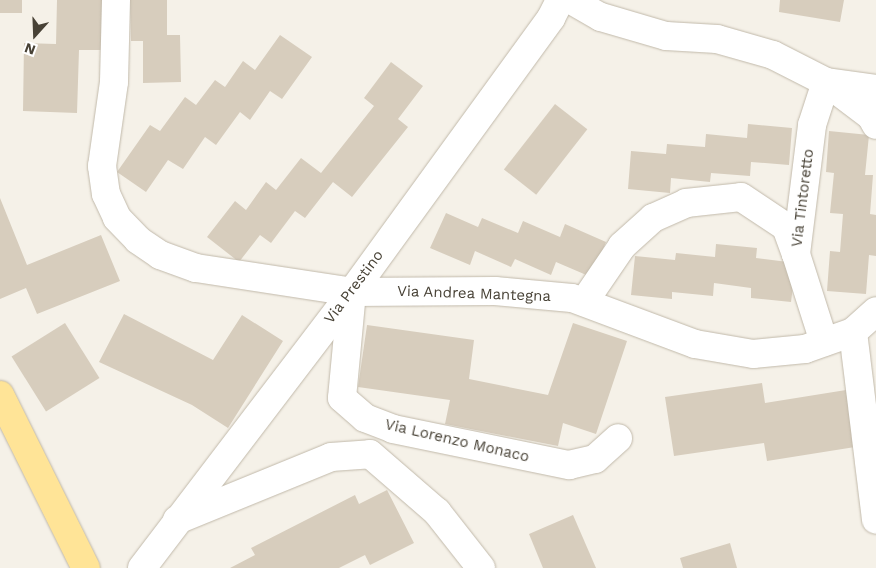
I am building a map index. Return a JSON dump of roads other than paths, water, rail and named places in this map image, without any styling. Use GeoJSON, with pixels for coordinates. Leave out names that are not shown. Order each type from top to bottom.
{"type":"FeatureCollection","features":[{"type":"Feature","properties":{"kind":"main road"},"geometry":{"type":"LineString","coordinates":[[0,395],[86,568]]}},
{"type":"Feature","properties":{"kind":"street","name":"Via Andrea Mantegna"},"geometry":{"type":"LineString","coordinates":[[116,0],[114,82],[102,166],[106,194],[117,218],[138,240],[160,255],[196,268],[352,292],[496,291],[572,298],[695,344],[753,354],[806,349],[853,332],[876,311]]}},
{"type":"Feature","properties":{"kind":"street","name":"Via Prestino"},"geometry":{"type":"LineString","coordinates":[[142,568],[352,292],[551,18],[560,0]]}},
{"type":"Feature","properties":{"kind":"street"},"geometry":{"type":"LineString","coordinates":[[571,0],[601,17],[666,36],[717,39],[773,55],[826,82],[871,116],[876,125]]}},
{"type":"Feature","properties":{"kind":"street"},"geometry":{"type":"LineString","coordinates":[[826,82],[876,89]]}},
{"type":"Feature","properties":{"kind":"street","name":"Via Tintoretto"},"geometry":{"type":"LineString","coordinates":[[824,342],[796,254],[812,125],[826,82]]}},
{"type":"Feature","properties":{"kind":"street"},"geometry":{"type":"LineString","coordinates":[[584,302],[622,246],[653,218],[686,203],[741,197],[786,227],[796,254]]}},
{"type":"Feature","properties":{"kind":"street","name":"Via Lorenzo Monaco"},"geometry":{"type":"LineString","coordinates":[[352,292],[342,398],[365,418],[393,429],[569,465],[595,459],[618,438]]}},
{"type":"Feature","properties":{"kind":"street"},"geometry":{"type":"LineString","coordinates":[[853,332],[876,520]]}},
{"type":"Feature","properties":{"kind":"street"},"geometry":{"type":"LineString","coordinates":[[176,521],[331,457],[370,454],[437,512],[481,568]]}}]}
